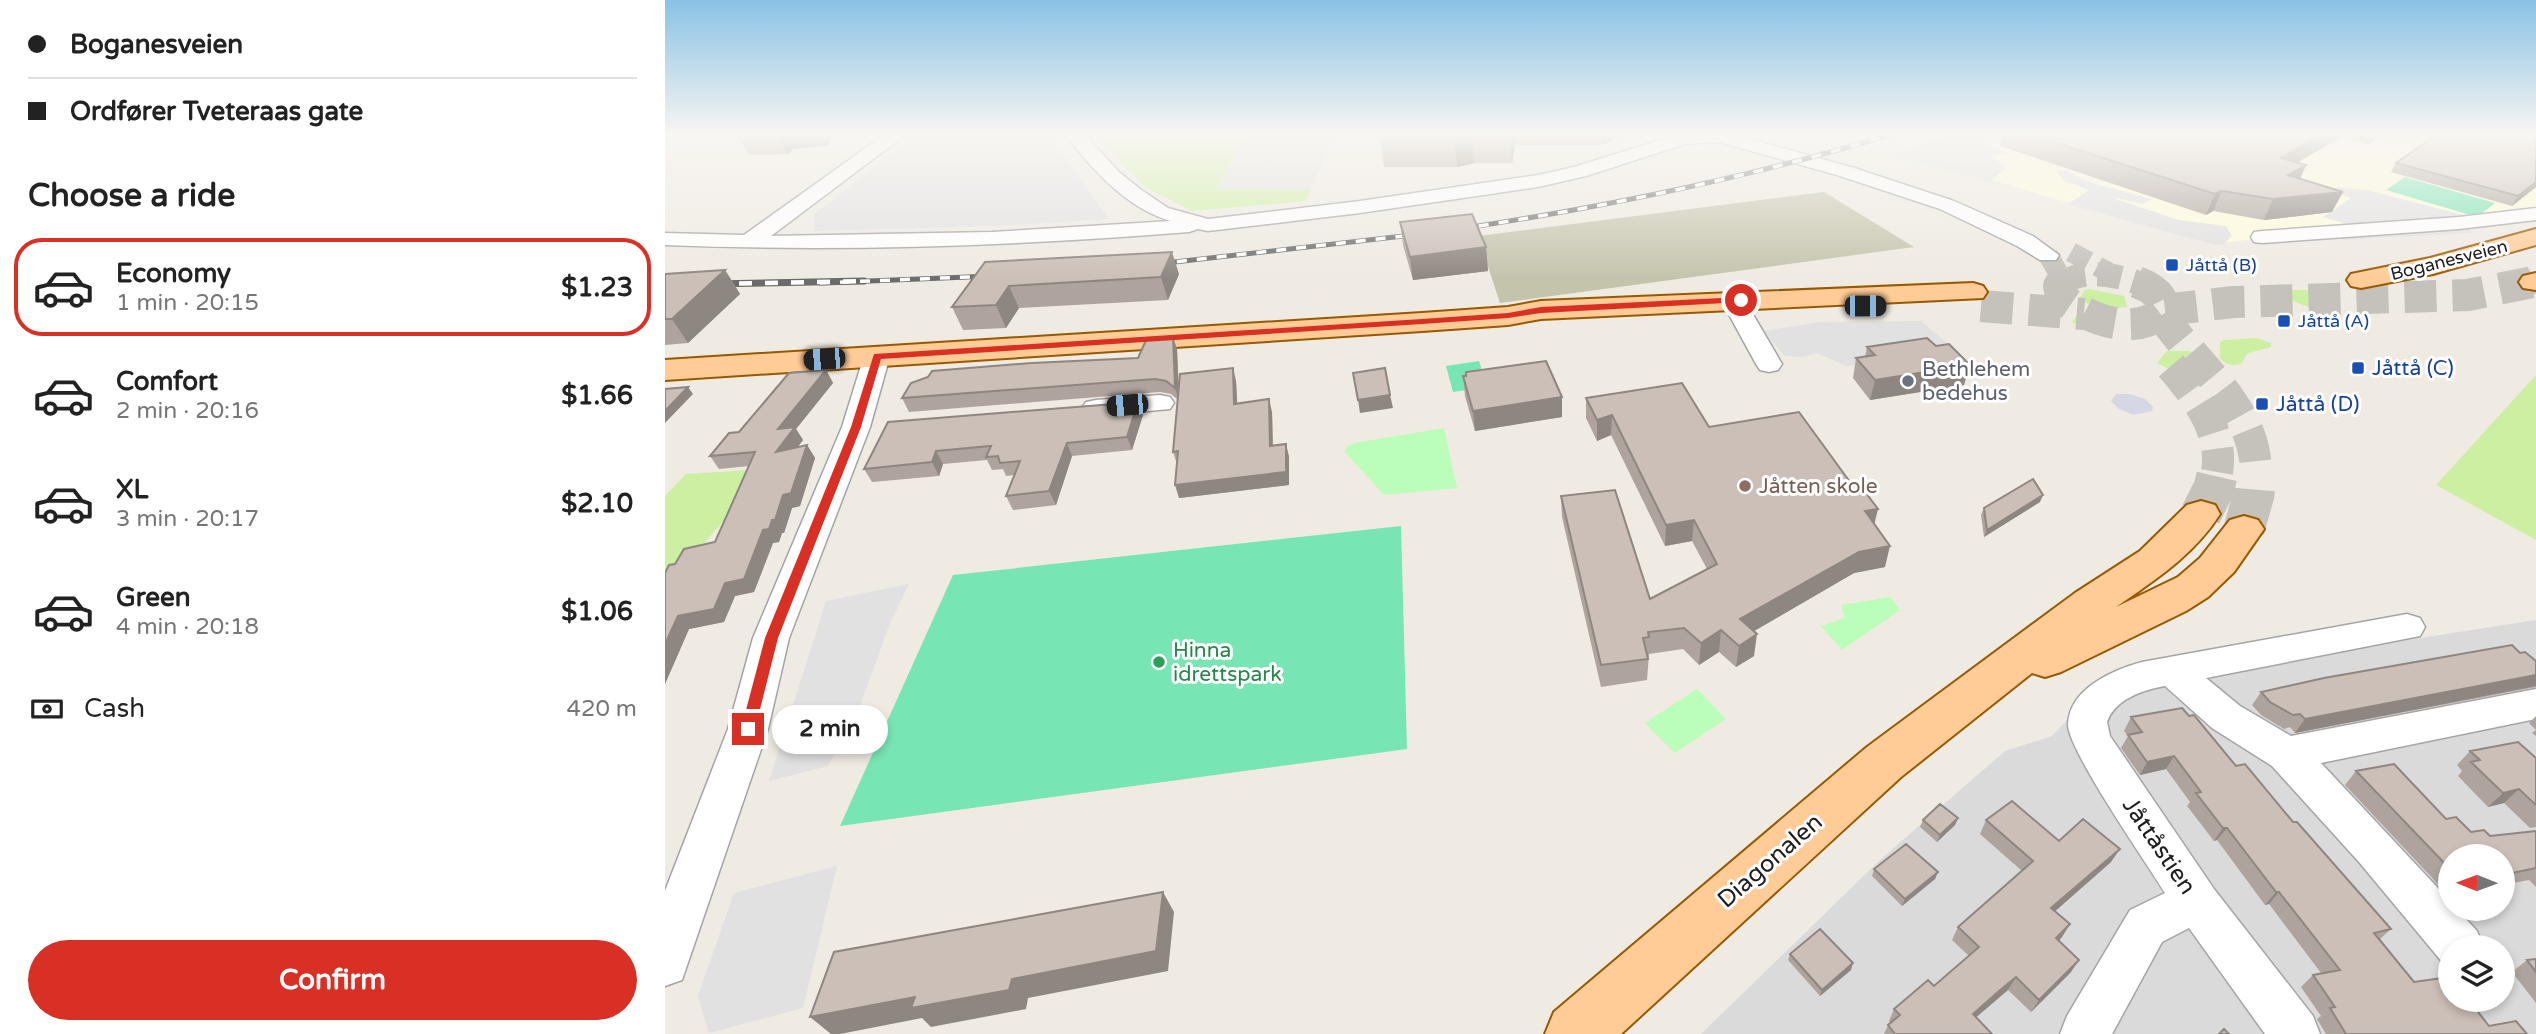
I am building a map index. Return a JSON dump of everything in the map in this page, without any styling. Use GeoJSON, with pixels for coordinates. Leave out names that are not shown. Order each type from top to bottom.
{"type":"FeatureCollection","features":[{"type":"Feature","properties":{"kind":"main road","name":"Boganesveien"},"geometry":{"type":"LineString","coordinates":[[2361,280],[2433,266],[2536,237]]}},
{"type":"Feature","properties":{"kind":"main road"},"geometry":{"type":"LineString","coordinates":[[665,370],[1508,316],[1541,310],[1757,299],[1977,299],[1541,319],[1508,316]]}},
{"type":"Feature","properties":{"kind":"main road","name":"Diagonalen"},"geometry":{"type":"LineString","coordinates":[[1576,1034],[1884,762],[2090,604],[2154,561],[2182,536],[2201,514]]}},
{"type":"Feature","properties":{"kind":"main road","name":"Diagonalen"},"geometry":{"type":"LineString","coordinates":[[1971,696],[2113,626],[2149,613],[2186,592],[2223,558],[2243,529]]}},
{"type":"Feature","properties":{"kind":"street"},"geometry":{"type":"LineString","coordinates":[[747,243],[829,183]]}},
{"type":"Feature","properties":{"kind":"street"},"geometry":{"type":"LineString","coordinates":[[1121,183],[1161,212],[1208,225]]}},
{"type":"Feature","properties":{"kind":"street"},"geometry":{"type":"LineString","coordinates":[[665,239],[747,243],[925,243],[1095,234],[1208,225],[1360,207],[1523,183]]}},
{"type":"Feature","properties":{"kind":"street"},"geometry":{"type":"LineString","coordinates":[[1880,183],[1929,198],[1993,225],[2048,255]]}},
{"type":"Feature","properties":{"kind":"street"},"geometry":{"type":"LineString","coordinates":[[1899,183],[1977,208],[2029,230],[2071,252]]}},
{"type":"Feature","properties":{"kind":"street"},"geometry":{"type":"LineString","coordinates":[[2262,237],[2472,222],[2536,214]]}},
{"type":"Feature","properties":{"kind":"street"},"geometry":{"type":"LineString","coordinates":[[1739,311],[1769,364]]}},
{"type":"Feature","properties":{"kind":"street"},"geometry":{"type":"LineString","coordinates":[[665,963],[686,895],[748,729],[772,638],[869,426],[877,356]]}},
{"type":"Feature","properties":{"kind":"street"},"geometry":{"type":"LineString","coordinates":[[1075,410],[1160,403]]}},
{"type":"Feature","properties":{"kind":"street","name":"Jåttåstien"},"geometry":{"type":"LineString","coordinates":[[2085,1034],[2146,926],[2171,912],[2198,904],[2104,762],[2087,724],[2089,711],[2120,682],[2407,627]]}},
{"type":"Feature","properties":{"kind":"street"},"geometry":{"type":"LineString","coordinates":[[2172,670],[2226,718],[2286,754],[2374,848],[2450,935]]}},
{"type":"Feature","properties":{"kind":"street"},"geometry":{"type":"LineString","coordinates":[[2286,754],[2536,704]]}},
{"type":"Feature","properties":{"kind":"street"},"geometry":{"type":"LineString","coordinates":[[2198,904],[2295,1034]]}},
{"type":"Feature","properties":{"kind":"shaded area"},"geometry":{"type":"Polygon","coordinates":[[[854,183],[1084,183],[1109,219],[994,226],[814,231],[815,214],[854,183]]]}},
{"type":"Feature","properties":{"kind":"shaded area"},"geometry":{"type":"Polygon","coordinates":[[[1219,183],[1314,183],[1311,190],[1216,189],[1219,183]]]}},
{"type":"Feature","properties":{"kind":"shaded area"},"geometry":{"type":"Polygon","coordinates":[[[2002,183],[2536,183],[2536,207],[2211,244],[2002,183]]]}},
{"type":"Feature","properties":{"kind":"shaded area"},"geometry":{"type":"Polygon","coordinates":[[[2070,183],[2093,183],[2152,199],[2143,204],[2107,196],[2179,220],[2226,226],[2232,236],[2223,245],[2211,244],[2068,204],[2089,190],[2070,183]]]}},
{"type":"Feature","properties":{"kind":"shaded area"},"geometry":{"type":"Polygon","coordinates":[[[2338,187],[2367,190],[2471,217],[2354,226],[2323,217],[2351,198],[2331,191],[2338,187]]]}},
{"type":"Feature","properties":{"kind":"shaded area"},"geometry":{"type":"Polygon","coordinates":[[[1824,192],[1914,247],[1500,303],[1478,236],[1824,192]]]}},
{"type":"Feature","properties":{"kind":"shaded area"},"geometry":{"type":"Polygon","coordinates":[[[2463,225],[2474,233],[2344,240],[2333,233],[2463,225]]]}},
{"type":"Feature","properties":{"kind":"shaded area"},"geometry":{"type":"Polygon","coordinates":[[[1921,321],[1967,360],[1930,360],[1925,356],[1846,366],[1817,353],[1802,357],[1784,356],[1764,331],[1820,322],[1921,321]]]}},
{"type":"Feature","properties":{"kind":"shaded area"},"geometry":{"type":"Polygon","coordinates":[[[2116,394],[2130,394],[2145,399],[2153,407],[2152,411],[2134,415],[2119,409],[2111,401],[2116,394]]]}},
{"type":"Feature","properties":{"kind":"shaded area"},"geometry":{"type":"Polygon","coordinates":[[[909,584],[890,623],[857,714],[828,766],[769,781],[826,601],[909,584]]]}},
{"type":"Feature","properties":{"kind":"shaded area"},"geometry":{"type":"Polygon","coordinates":[[[2536,620],[2536,1034],[1701,1034],[1881,859],[2005,751],[2052,736],[2070,717],[2152,680],[2536,620]]]}},
{"type":"Feature","properties":{"kind":"shaded area"},"geometry":{"type":"Polygon","coordinates":[[[837,866],[803,1008],[709,1033],[698,996],[734,893],[837,866]]]}},
{"type":"Feature","properties":{"kind":"green space"},"geometry":{"type":"Polygon","coordinates":[[[1141,183],[1219,183],[1216,189],[1311,190],[1306,201],[1192,211],[1141,183]]]}},
{"type":"Feature","properties":{"kind":"green space"},"geometry":{"type":"Polygon","coordinates":[[[2396,183],[2427,183],[2495,203],[2477,217],[2386,190],[2396,183]]]}},
{"type":"Feature","properties":{"kind":"green space"},"geometry":{"type":"Polygon","coordinates":[[[2085,290],[2124,296],[2127,307],[2102,307],[2079,299],[2085,290]]]}},
{"type":"Feature","properties":{"kind":"green space"},"geometry":{"type":"Polygon","coordinates":[[[2292,290],[2311,290],[2327,297],[2325,311],[2318,311],[2286,298],[2292,290]]]}},
{"type":"Feature","properties":{"kind":"green space"},"geometry":{"type":"Polygon","coordinates":[[[2077,315],[2103,317],[2115,325],[2104,335],[2099,334],[2072,322],[2077,315]]]}},
{"type":"Feature","properties":{"kind":"green space"},"geometry":{"type":"Polygon","coordinates":[[[2256,338],[2271,343],[2271,347],[2248,353],[2241,364],[2229,364],[2220,358],[2220,342],[2256,338]]]}},
{"type":"Feature","properties":{"kind":"green space"},"geometry":{"type":"Polygon","coordinates":[[[2167,351],[2189,351],[2210,361],[2204,382],[2191,380],[2157,363],[2167,351]]]}},
{"type":"Feature","properties":{"kind":"green space"},"geometry":{"type":"Polygon","coordinates":[[[1479,361],[1487,387],[1453,392],[1446,366],[1479,361]]]}},
{"type":"Feature","properties":{"kind":"green space"},"geometry":{"type":"Polygon","coordinates":[[[2536,375],[2536,540],[2436,485],[2536,375]]]}},
{"type":"Feature","properties":{"kind":"green space"},"geometry":{"type":"Polygon","coordinates":[[[1444,428],[1457,488],[1384,495],[1345,452],[1347,447],[1354,443],[1444,428]]]}},
{"type":"Feature","properties":{"kind":"green space"},"geometry":{"type":"Polygon","coordinates":[[[769,469],[665,588],[665,496],[686,474],[769,469]]]}},
{"type":"Feature","properties":{"kind":"green space","name":"Hinna idrettspark"},"geometry":{"type":"Polygon","coordinates":[[[1401,526],[1407,749],[840,826],[953,575],[1401,526]]]}},
{"type":"Feature","properties":{"kind":"green space"},"geometry":{"type":"Polygon","coordinates":[[[1890,597],[1900,610],[1842,650],[1821,626],[1845,618],[1841,605],[1890,597]]]}},
{"type":"Feature","properties":{"kind":"green space"},"geometry":{"type":"Polygon","coordinates":[[[1697,689],[1726,719],[1675,753],[1645,723],[1697,689]]]}},
{"type":"Feature","properties":{"kind":"building"},"geometry":{"type":"Polygon","coordinates":[[[2182,183],[2315,183],[2343,192],[2273,199],[2222,191],[2215,194],[2182,183]]]}},
{"type":"Feature","properties":{"kind":"building"},"geometry":{"type":"Polygon","coordinates":[[[2471,183],[2534,183],[2518,196],[2471,183]]]}},
{"type":"Feature","properties":{"kind":"building"},"geometry":{"type":"Polygon","coordinates":[[[1472,214],[1486,247],[1410,257],[1400,222],[1472,214]]]}},
{"type":"Feature","properties":{"kind":"building"},"geometry":{"type":"Polygon","coordinates":[[[1172,252],[1161,277],[1009,286],[996,305],[952,307],[985,262],[1172,252]]]}},
{"type":"Feature","properties":{"kind":"building"},"geometry":{"type":"Polygon","coordinates":[[[725,270],[672,319],[665,319],[665,274],[725,270]]]}},
{"type":"Feature","properties":{"kind":"building"},"geometry":{"type":"Polygon","coordinates":[[[1173,337],[1175,388],[1166,381],[1155,379],[902,398],[911,383],[928,377],[932,371],[1138,358],[1147,338],[1173,337]]]}},
{"type":"Feature","properties":{"kind":"building"},"geometry":{"type":"Polygon","coordinates":[[[1927,338],[1936,346],[1949,344],[1970,365],[1875,380],[1856,358],[1875,355],[1867,347],[1927,338]]]}},
{"type":"Feature","properties":{"kind":"building"},"geometry":{"type":"Polygon","coordinates":[[[1546,361],[1562,397],[1473,411],[1463,376],[1466,376],[1466,372],[1546,361]]]}},
{"type":"Feature","properties":{"kind":"building"},"geometry":{"type":"Polygon","coordinates":[[[1233,368],[1234,404],[1269,399],[1270,446],[1286,444],[1286,472],[1175,485],[1178,451],[1173,452],[1180,374],[1233,368]]]}},
{"type":"Feature","properties":{"kind":"building"},"geometry":{"type":"Polygon","coordinates":[[[1385,368],[1390,395],[1358,400],[1353,373],[1385,368]]]}},
{"type":"Feature","properties":{"kind":"building"},"geometry":{"type":"Polygon","coordinates":[[[826,370],[778,429],[795,427],[776,452],[807,445],[791,493],[783,495],[775,520],[772,520],[769,529],[763,530],[744,579],[725,583],[714,609],[678,616],[665,644],[665,573],[669,565],[675,564],[684,549],[715,542],[755,452],[710,456],[729,433],[739,432],[789,373],[826,370]]]}},
{"type":"Feature","properties":{"kind":"building"},"geometry":{"type":"Polygon","coordinates":[[[1682,383],[1709,427],[1799,412],[1850,482],[1857,481],[1878,509],[1865,511],[1890,546],[1859,552],[1740,619],[1757,634],[1739,646],[1721,630],[1701,643],[1684,628],[1648,632],[1649,637],[1643,638],[1648,659],[1601,665],[1561,496],[1615,490],[1650,599],[1717,564],[1694,520],[1666,525],[1612,415],[1597,420],[1586,398],[1682,383]]]}},
{"type":"Feature","properties":{"kind":"building"},"geometry":{"type":"Polygon","coordinates":[[[688,387],[665,411],[665,389],[688,387]]]}},
{"type":"Feature","properties":{"kind":"building"},"geometry":{"type":"Polygon","coordinates":[[[1138,402],[1127,437],[1067,443],[1049,491],[1006,496],[1020,461],[1000,463],[998,456],[986,457],[991,446],[936,451],[932,462],[864,469],[888,422],[1138,402]]]}},
{"type":"Feature","properties":{"kind":"building"},"geometry":{"type":"Polygon","coordinates":[[[2033,479],[2043,495],[1987,530],[1984,508],[2033,479]]]}},
{"type":"Feature","properties":{"kind":"building"},"geometry":{"type":"Polygon","coordinates":[[[2512,645],[2520,653],[2525,652],[2536,661],[2536,675],[2305,719],[2300,714],[2293,715],[2270,702],[2261,692],[2324,678],[2512,645]]]}},
{"type":"Feature","properties":{"kind":"building"},"geometry":{"type":"Polygon","coordinates":[[[2182,708],[2189,716],[2194,715],[2236,766],[2245,764],[2293,822],[2297,822],[2391,929],[2374,933],[2414,982],[2438,979],[2438,1012],[2478,1012],[2489,1026],[2516,1021],[2527,1034],[2346,1034],[2330,1008],[2335,1007],[2313,975],[2340,970],[2227,828],[2223,828],[2196,793],[2201,792],[2174,756],[2147,762],[2128,735],[2142,732],[2131,717],[2182,708]]]}},
{"type":"Feature","properties":{"kind":"building"},"geometry":{"type":"Polygon","coordinates":[[[2518,742],[2536,758],[2536,805],[2519,789],[2503,793],[2471,762],[2480,760],[2470,751],[2518,742]]]}},
{"type":"Feature","properties":{"kind":"building"},"geometry":{"type":"Polygon","coordinates":[[[2394,764],[2446,819],[2456,817],[2471,832],[2484,830],[2490,836],[2536,831],[2536,868],[2515,872],[2515,844],[2438,844],[2438,856],[2356,771],[2394,764]]]}},
{"type":"Feature","properties":{"kind":"building"},"geometry":{"type":"Polygon","coordinates":[[[2012,801],[2059,841],[2083,819],[2120,849],[2051,908],[2070,924],[2056,938],[2079,960],[2039,1000],[2016,977],[1999,991],[1973,1014],[1992,1034],[1895,1034],[1888,1025],[1900,1015],[1894,1009],[1928,980],[1934,986],[1979,947],[1958,927],[2033,861],[1986,820],[2012,801]]]}},
{"type":"Feature","properties":{"kind":"building"},"geometry":{"type":"Polygon","coordinates":[[[1940,804],[1958,818],[1940,835],[1923,820],[1940,804]]]}},
{"type":"Feature","properties":{"kind":"building"},"geometry":{"type":"Polygon","coordinates":[[[1906,844],[1938,872],[1905,899],[1874,869],[1906,844]]]}},
{"type":"Feature","properties":{"kind":"building"},"geometry":{"type":"Polygon","coordinates":[[[1163,892],[1156,951],[1012,979],[1009,990],[911,1008],[915,997],[810,1017],[834,952],[1163,892]]]}},
{"type":"Feature","properties":{"kind":"building"},"geometry":{"type":"Polygon","coordinates":[[[1820,929],[1853,963],[1822,990],[1790,954],[1820,929]]]}},
{"type":"Feature","properties":{"kind":"building"},"geometry":{"type":"Polygon","coordinates":[[[2536,959],[2536,972],[2527,960],[2536,959]]]}},
{"type":"Feature","properties":{"kind":"tunnel"},"geometry":{"type":"LineString","coordinates":[[2071,252],[2117,277]]}},
{"type":"Feature","properties":{"kind":"tunnel"},"geometry":{"type":"LineString","coordinates":[[2048,255],[2063,281]]}},
{"type":"Feature","properties":{"kind":"tunnel"},"geometry":{"type":"LineString","coordinates":[[2065,282],[2071,278],[2100,274],[2138,283]]}},
{"type":"Feature","properties":{"kind":"tunnel"},"geometry":{"type":"LineString","coordinates":[[2065,282],[2059,286],[2062,298],[2086,313],[2113,323],[2141,323],[2165,310]]}},
{"type":"Feature","properties":{"kind":"tunnel"},"geometry":{"type":"LineString","coordinates":[[2165,310],[2233,302],[2468,295],[2533,282],[2529,283]]}},
{"type":"Feature","properties":{"kind":"tunnel"},"geometry":{"type":"LineString","coordinates":[[2138,283],[2154,291],[2165,310]]}},
{"type":"Feature","properties":{"kind":"tunnel"},"geometry":{"type":"LineString","coordinates":[[1981,306],[2084,314]]}},
{"type":"Feature","properties":{"kind":"tunnel"},"geometry":{"type":"LineString","coordinates":[[2162,315],[2235,406],[2246,426],[2253,448],[2256,472]]}},
{"type":"Feature","properties":{"kind":"tunnel"},"geometry":{"type":"LineString","coordinates":[[2171,366],[2206,415],[2216,443],[2217,472]]}},
{"type":"Feature","properties":{"kind":"tunnel"},"geometry":{"type":"LineString","coordinates":[[2201,514],[2214,488],[2218,471]]}},
{"type":"Feature","properties":{"kind":"tunnel"},"geometry":{"type":"LineString","coordinates":[[2244,529],[2254,494],[2256,472]]}},
{"type":"Feature","properties":{"kind":"railway"},"geometry":{"type":"LineString","coordinates":[[1459,229],[1568,211],[1706,183]]}},
{"type":"Feature","properties":{"kind":"railway"},"geometry":{"type":"LineString","coordinates":[[1157,264],[1421,234]]}},
{"type":"Feature","properties":{"kind":"railway"},"geometry":{"type":"LineString","coordinates":[[820,283],[992,276]]}},
{"type":"Feature","properties":{"kind":"railway"},"geometry":{"type":"LineString","coordinates":[[713,284],[864,281]]}},
{"type":"Feature","properties":{"kind":"place","name":"Jåttå (B)"},"geometry":{"type":"Point","coordinates":[2172,265]}},
{"type":"Feature","properties":{"kind":"place","name":"Jåttå (A)"},"geometry":{"type":"Point","coordinates":[2284,321]}},
{"type":"Feature","properties":{"kind":"place","name":"Jåttå (C)"},"geometry":{"type":"Point","coordinates":[2358,368]}},
{"type":"Feature","properties":{"kind":"place","name":"Bethlehem bedehus"},"geometry":{"type":"Point","coordinates":[1908,381]}},
{"type":"Feature","properties":{"kind":"place","name":"Jåttå (D)"},"geometry":{"type":"Point","coordinates":[2262,404]}},
{"type":"Feature","properties":{"kind":"place","name":"Jåtten skole"},"geometry":{"type":"Point","coordinates":[1745,486]}},
{"type":"Feature","properties":{"kind":"place","name":"Hinna idrettspark"},"geometry":{"type":"Point","coordinates":[1159,662]}},
{"type":"Feature","properties":{"kind":"route"},"geometry":{"type":"LineString","coordinates":[[748,729],[772,638],[856,427],[877,356],[1422,322],[1508,316],[1541,310],[1741,300]]}}]}
